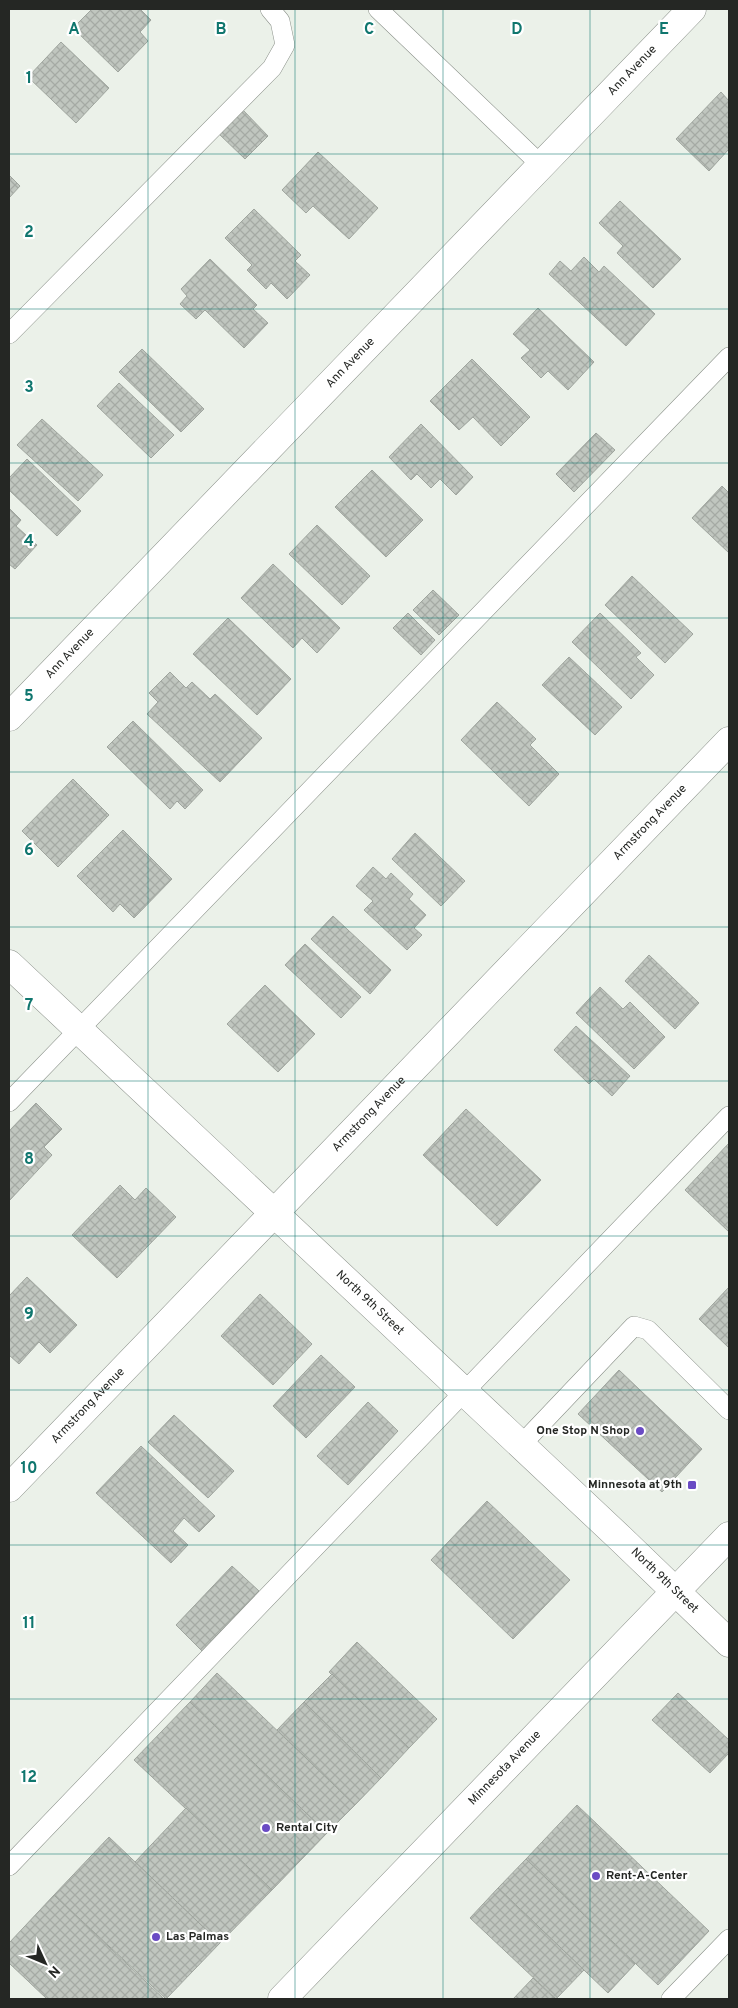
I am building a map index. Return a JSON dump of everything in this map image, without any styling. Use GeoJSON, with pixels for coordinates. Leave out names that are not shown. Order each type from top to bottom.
{"type":"FeatureCollection","features":[{"type":"Feature","properties":{"kind":"street","name":"Ann Avenue"},"geometry":{"type":"LineString","coordinates":[[9,716],[692,9]]}},
{"type":"Feature","properties":{"kind":"street","name":"Armstrong Avenue"},"geometry":{"type":"LineString","coordinates":[[9,1488],[729,741]]}},
{"type":"Feature","properties":{"kind":"street","name":"North 9th Street"},"geometry":{"type":"LineString","coordinates":[[9,964],[77,1030],[275,1212],[729,1643]]}},
{"type":"Feature","properties":{"kind":"street","name":"Minnesota Avenue"},"geometry":{"type":"LineString","coordinates":[[282,1999],[729,1536]]}},
{"type":"Feature","properties":{"kind":"lane"},"geometry":{"type":"LineString","coordinates":[[9,334],[272,68],[285,45],[280,21],[270,9]]}},
{"type":"Feature","properties":{"kind":"lane"},"geometry":{"type":"LineString","coordinates":[[378,9],[541,165]]}},
{"type":"Feature","properties":{"kind":"lane"},"geometry":{"type":"LineString","coordinates":[[9,1102],[729,358]]}},
{"type":"Feature","properties":{"kind":"lane"},"geometry":{"type":"LineString","coordinates":[[9,1866],[729,1116]]}},
{"type":"Feature","properties":{"kind":"lane"},"geometry":{"type":"LineString","coordinates":[[521,1445],[634,1326],[648,1330],[729,1410]]}},
{"type":"Feature","properties":{"kind":"lane"},"geometry":{"type":"LineString","coordinates":[[671,1999],[729,1939]]}},
{"type":"Feature","properties":{"kind":"building"},"geometry":{"type":"Polygon","coordinates":[[[92,9],[140,9],[151,20],[140,32],[148,41],[118,72],[73,28],[92,9]]]}},
{"type":"Feature","properties":{"kind":"building"},"geometry":{"type":"Polygon","coordinates":[[[61,42],[109,88],[76,123],[28,77],[61,42]]]}},
{"type":"Feature","properties":{"kind":"building"},"geometry":{"type":"Polygon","coordinates":[[[721,92],[729,101],[729,149],[709,171],[676,139],[721,92]]]}},
{"type":"Feature","properties":{"kind":"building"},"geometry":{"type":"Polygon","coordinates":[[[242,109],[268,136],[245,159],[218,133],[242,109]]]}},
{"type":"Feature","properties":{"kind":"building"},"geometry":{"type":"Polygon","coordinates":[[[318,152],[378,208],[349,239],[313,206],[306,213],[282,190],[318,152]]]}},
{"type":"Feature","properties":{"kind":"building"},"geometry":{"type":"Polygon","coordinates":[[[9,175],[20,186],[9,198],[9,175]]]}},
{"type":"Feature","properties":{"kind":"building"},"geometry":{"type":"Polygon","coordinates":[[[620,201],[681,259],[653,288],[617,253],[623,246],[599,223],[620,201]]]}},
{"type":"Feature","properties":{"kind":"building"},"geometry":{"type":"Polygon","coordinates":[[[254,209],[301,255],[295,261],[310,275],[287,299],[271,283],[266,289],[247,270],[252,265],[225,238],[254,209]]]}},
{"type":"Feature","properties":{"kind":"building"},"geometry":{"type":"Polygon","coordinates":[[[584,257],[599,272],[604,266],[655,314],[626,346],[549,274],[560,261],[571,271],[584,257]]]}},
{"type":"Feature","properties":{"kind":"building"},"geometry":{"type":"Polygon","coordinates":[[[210,259],[257,305],[253,309],[268,323],[244,348],[205,310],[196,319],[180,304],[187,296],[181,289],[210,259]]]}},
{"type":"Feature","properties":{"kind":"building"},"geometry":{"type":"Polygon","coordinates":[[[538,308],[594,362],[568,390],[548,371],[541,378],[521,358],[530,350],[513,334],[538,308]]]}},
{"type":"Feature","properties":{"kind":"building"},"geometry":{"type":"Polygon","coordinates":[[[142,349],[204,409],[181,432],[119,372],[142,349]]]}},
{"type":"Feature","properties":{"kind":"building"},"geometry":{"type":"Polygon","coordinates":[[[472,359],[530,417],[501,446],[473,417],[459,430],[430,401],[472,359]]]}},
{"type":"Feature","properties":{"kind":"building"},"geometry":{"type":"Polygon","coordinates":[[[119,383],[174,435],[151,458],[97,406],[119,383]]]}},
{"type":"Feature","properties":{"kind":"building"},"geometry":{"type":"Polygon","coordinates":[[[42,419],[103,475],[78,501],[17,445],[42,419]]]}},
{"type":"Feature","properties":{"kind":"building"},"geometry":{"type":"Polygon","coordinates":[[[421,424],[473,477],[456,495],[440,479],[431,488],[417,474],[411,480],[389,457],[421,424]]]}},
{"type":"Feature","properties":{"kind":"building"},"geometry":{"type":"Polygon","coordinates":[[[596,433],[615,450],[574,492],[556,474],[596,433]]]}},
{"type":"Feature","properties":{"kind":"building"},"geometry":{"type":"Polygon","coordinates":[[[27,459],[81,511],[57,536],[9,490],[9,478],[27,459]]]}},
{"type":"Feature","properties":{"kind":"building"},"geometry":{"type":"Polygon","coordinates":[[[372,470],[423,520],[386,557],[335,507],[372,470]]]}},
{"type":"Feature","properties":{"kind":"building"},"geometry":{"type":"Polygon","coordinates":[[[722,486],[729,493],[729,553],[692,518],[722,486]]]}},
{"type":"Feature","properties":{"kind":"building"},"geometry":{"type":"Polygon","coordinates":[[[9,508],[21,520],[16,526],[37,545],[15,569],[9,564],[9,508]]]}},
{"type":"Feature","properties":{"kind":"building"},"geometry":{"type":"Polygon","coordinates":[[[317,525],[370,576],[342,605],[289,554],[317,525]]]}},
{"type":"Feature","properties":{"kind":"building"},"geometry":{"type":"Polygon","coordinates":[[[273,564],[340,628],[317,653],[302,638],[293,648],[241,598],[273,564]]]}},
{"type":"Feature","properties":{"kind":"building"},"geometry":{"type":"Polygon","coordinates":[[[632,576],[693,634],[665,663],[605,605],[632,576]]]}},
{"type":"Feature","properties":{"kind":"building"},"geometry":{"type":"Polygon","coordinates":[[[433,590],[459,615],[439,635],[413,610],[433,590]]]}},
{"type":"Feature","properties":{"kind":"building"},"geometry":{"type":"Polygon","coordinates":[[[408,613],[435,640],[421,655],[393,628],[408,613]]]}},
{"type":"Feature","properties":{"kind":"building"},"geometry":{"type":"Polygon","coordinates":[[[600,613],[641,653],[636,657],[654,675],[631,699],[572,642],[600,613]]]}},
{"type":"Feature","properties":{"kind":"building"},"geometry":{"type":"Polygon","coordinates":[[[228,618],[291,679],[257,715],[193,654],[228,618]]]}},
{"type":"Feature","properties":{"kind":"building"},"geometry":{"type":"Polygon","coordinates":[[[569,657],[622,707],[595,735],[542,685],[569,657]]]}},
{"type":"Feature","properties":{"kind":"building"},"geometry":{"type":"Polygon","coordinates":[[[170,672],[186,688],[192,682],[210,699],[215,694],[262,738],[220,782],[147,714],[158,702],[149,693],[170,672]]]}},
{"type":"Feature","properties":{"kind":"building"},"geometry":{"type":"Polygon","coordinates":[[[497,702],[536,739],[530,745],[559,774],[529,806],[461,740],[497,702]]]}},
{"type":"Feature","properties":{"kind":"building"},"geometry":{"type":"Polygon","coordinates":[[[133,721],[203,790],[185,809],[177,801],[170,809],[107,747],[133,721]]]}},
{"type":"Feature","properties":{"kind":"building"},"geometry":{"type":"Polygon","coordinates":[[[73,779],[109,815],[58,867],[22,831],[73,779]]]}},
{"type":"Feature","properties":{"kind":"building"},"geometry":{"type":"Polygon","coordinates":[[[123,830],[172,879],[134,918],[120,904],[113,912],[77,876],[123,830]]]}},
{"type":"Feature","properties":{"kind":"building"},"geometry":{"type":"Polygon","coordinates":[[[415,833],[465,881],[441,906],[392,859],[415,833]]]}},
{"type":"Feature","properties":{"kind":"building"},"geometry":{"type":"Polygon","coordinates":[[[373,867],[386,879],[391,873],[413,894],[409,899],[426,915],[414,928],[422,935],[407,950],[364,910],[373,901],[356,886],[373,867]]]}},
{"type":"Feature","properties":{"kind":"building"},"geometry":{"type":"Polygon","coordinates":[[[333,916],[391,970],[370,994],[311,939],[333,916]]]}},
{"type":"Feature","properties":{"kind":"building"},"geometry":{"type":"Polygon","coordinates":[[[305,944],[361,997],[341,1018],[285,965],[305,944]]]}},
{"type":"Feature","properties":{"kind":"building"},"geometry":{"type":"Polygon","coordinates":[[[649,955],[699,1003],[675,1029],[625,981],[649,955]]]}},
{"type":"Feature","properties":{"kind":"building"},"geometry":{"type":"Polygon","coordinates":[[[265,985],[315,1034],[278,1072],[227,1024],[265,985]]]}},
{"type":"Feature","properties":{"kind":"building"},"geometry":{"type":"Polygon","coordinates":[[[600,987],[623,1009],[630,1002],[665,1037],[634,1069],[576,1013],[600,987]]]}},
{"type":"Feature","properties":{"kind":"building"},"geometry":{"type":"Polygon","coordinates":[[[576,1026],[630,1076],[612,1096],[594,1079],[589,1084],[554,1050],[576,1026]]]}},
{"type":"Feature","properties":{"kind":"building"},"geometry":{"type":"Polygon","coordinates":[[[36,1103],[62,1129],[44,1147],[52,1155],[9,1201],[9,1131],[36,1103]]]}},
{"type":"Feature","properties":{"kind":"building"},"geometry":{"type":"Polygon","coordinates":[[[466,1109],[541,1180],[497,1226],[423,1155],[466,1109]]]}},
{"type":"Feature","properties":{"kind":"building"},"geometry":{"type":"Polygon","coordinates":[[[729,1143],[729,1232],[685,1190],[729,1143]]]}},
{"type":"Feature","properties":{"kind":"building"},"geometry":{"type":"Polygon","coordinates":[[[120,1185],[135,1200],[146,1188],[176,1217],[117,1278],[72,1235],[120,1185]]]}},
{"type":"Feature","properties":{"kind":"building"},"geometry":{"type":"Polygon","coordinates":[[[27,1277],[77,1325],[50,1353],[39,1342],[19,1364],[9,1355],[9,1296],[27,1277]]]}},
{"type":"Feature","properties":{"kind":"building"},"geometry":{"type":"Polygon","coordinates":[[[729,1287],[729,1348],[699,1319],[729,1287]]]}},
{"type":"Feature","properties":{"kind":"building"},"geometry":{"type":"Polygon","coordinates":[[[260,1294],[312,1344],[273,1385],[221,1336],[260,1294]]]}},
{"type":"Feature","properties":{"kind":"building"},"geometry":{"type":"Polygon","coordinates":[[[321,1355],[355,1387],[306,1438],[273,1406],[321,1355]]]}},
{"type":"Feature","properties":{"kind":"building","name":"One Stop N Shop"},"geometry":{"type":"Polygon","coordinates":[[[619,1370],[702,1449],[662,1492],[578,1414],[619,1370]]]}},
{"type":"Feature","properties":{"kind":"building"},"geometry":{"type":"Polygon","coordinates":[[[368,1402],[398,1431],[348,1485],[317,1456],[368,1402]]]}},
{"type":"Feature","properties":{"kind":"building"},"geometry":{"type":"Polygon","coordinates":[[[174,1415],[234,1471],[208,1498],[148,1442],[174,1415]]]}},
{"type":"Feature","properties":{"kind":"building"},"geometry":{"type":"Polygon","coordinates":[[[141,1446],[215,1516],[199,1532],[184,1518],[173,1531],[188,1545],[171,1563],[96,1493],[141,1446]]]}},
{"type":"Feature","properties":{"kind":"building"},"geometry":{"type":"Polygon","coordinates":[[[487,1501],[570,1580],[513,1639],[431,1560],[487,1501]]]}},
{"type":"Feature","properties":{"kind":"building"},"geometry":{"type":"Polygon","coordinates":[[[232,1566],[259,1591],[202,1651],[176,1625],[232,1566]]]}},
{"type":"Feature","properties":{"kind":"building"},"geometry":{"type":"Polygon","coordinates":[[[357,1642],[437,1719],[409,1748],[329,1672],[357,1642]]]}},
{"type":"Feature","properties":{"kind":"building"},"geometry":{"type":"Polygon","coordinates":[[[217,1673],[355,1805],[327,1833],[190,1702],[217,1673]]]}},
{"type":"Feature","properties":{"kind":"building"},"geometry":{"type":"Polygon","coordinates":[[[332,1674],[409,1748],[381,1778],[304,1702],[332,1674]]]}},
{"type":"Feature","properties":{"kind":"building"},"geometry":{"type":"Polygon","coordinates":[[[678,1693],[729,1740],[729,1753],[710,1773],[652,1720],[678,1693]]]}},
{"type":"Feature","properties":{"kind":"building"},"geometry":{"type":"Polygon","coordinates":[[[190,1702],[327,1833],[272,1890],[134,1760],[190,1702]]]}},
{"type":"Feature","properties":{"kind":"building"},"geometry":{"type":"Polygon","coordinates":[[[304,1702],[381,1778],[355,1805],[277,1730],[304,1702]]]}},
{"type":"Feature","properties":{"kind":"building"},"geometry":{"type":"Polygon","coordinates":[[[577,1805],[709,1931],[658,1985],[526,1859],[577,1805]]]}},
{"type":"Feature","properties":{"kind":"building"},"geometry":{"type":"Polygon","coordinates":[[[186,1808],[272,1890],[220,1943],[135,1862],[186,1808]]]}},
{"type":"Feature","properties":{"kind":"building"},"geometry":{"type":"Polygon","coordinates":[[[109,1837],[220,1943],[166,1999],[54,1895],[109,1837]]]}},
{"type":"Feature","properties":{"kind":"building"},"geometry":{"type":"Polygon","coordinates":[[[526,1859],[635,1964],[608,1993],[498,1888],[526,1859]]]}},
{"type":"Feature","properties":{"kind":"building"},"geometry":{"type":"Polygon","coordinates":[[[498,1888],[584,1970],[556,1999],[470,1918],[498,1888]]]}},
{"type":"Feature","properties":{"kind":"building"},"geometry":{"type":"Polygon","coordinates":[[[54,1895],[164,1999],[47,1999],[9,1963],[9,1943],[54,1895]]]}},
{"type":"Feature","properties":{"kind":"building"},"geometry":{"type":"Polygon","coordinates":[[[533,1978],[555,1999],[513,1999],[533,1978]]]}},
{"type":"Feature","properties":{"kind":"place","name":"One Stop N Shop"},"geometry":{"type":"Point","coordinates":[640,1431]}},
{"type":"Feature","properties":{"kind":"place","name":"Minnesota at 9th"},"geometry":{"type":"Point","coordinates":[692,1485]}},
{"type":"Feature","properties":{"kind":"place","name":"Rental City"},"geometry":{"type":"Point","coordinates":[266,1828]}},
{"type":"Feature","properties":{"kind":"place","name":"Rent-A-Center"},"geometry":{"type":"Point","coordinates":[596,1876]}},
{"type":"Feature","properties":{"kind":"place","name":"Las Palmas"},"geometry":{"type":"Point","coordinates":[156,1937]}}]}
